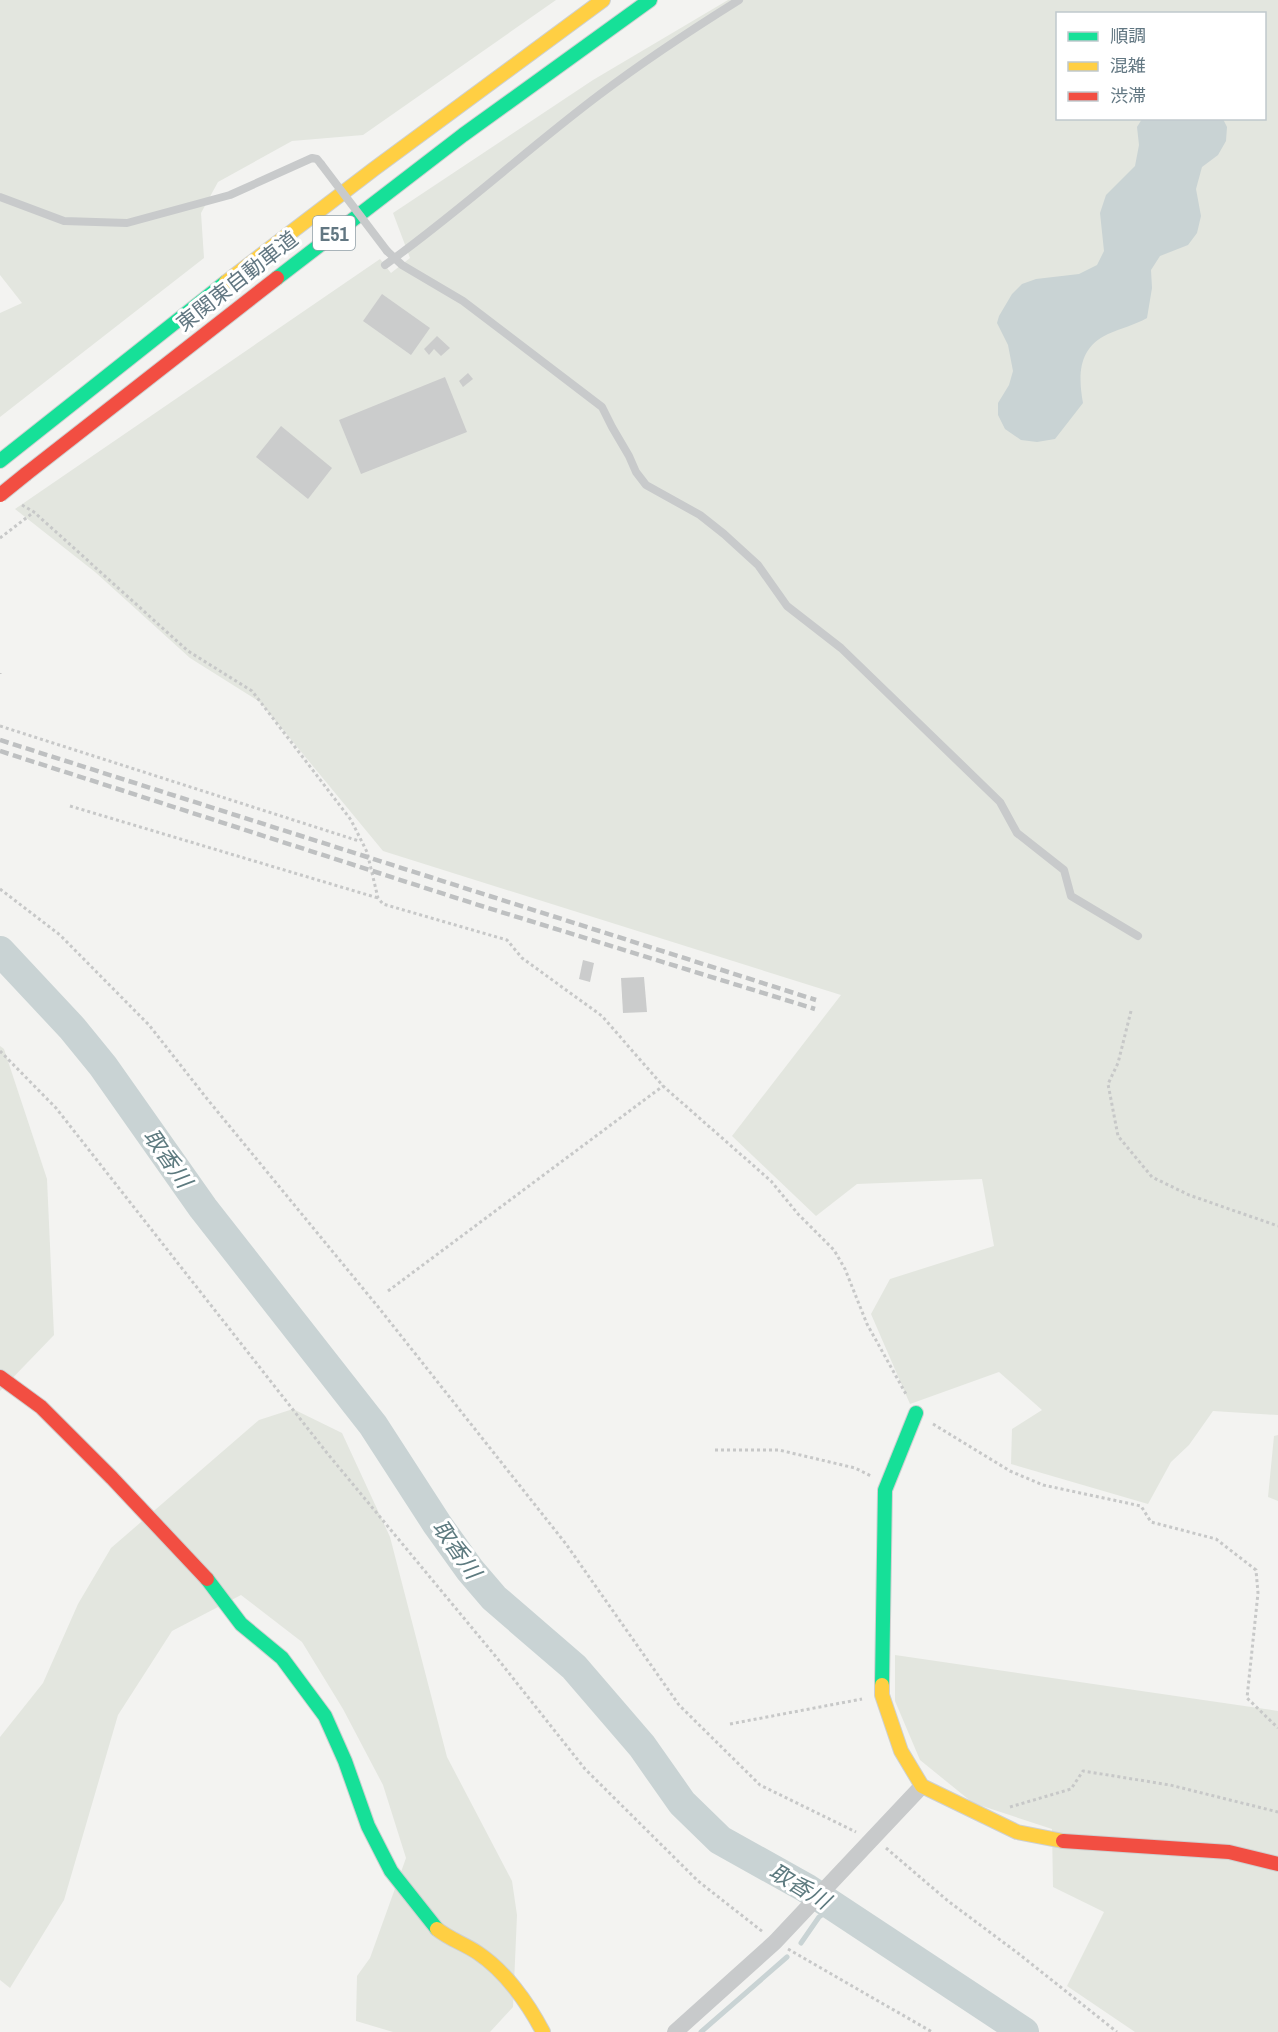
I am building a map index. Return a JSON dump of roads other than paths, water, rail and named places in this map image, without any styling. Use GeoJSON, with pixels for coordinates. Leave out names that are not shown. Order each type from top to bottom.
{"type":"FeatureCollection","features":[{"type":"Feature","properties":{"kind":"main road","name":"東関東自動車道"},"geometry":{"type":"LineString","coordinates":[[0,461],[133,353],[327,202],[603,0]]}},
{"type":"Feature","properties":{"kind":"main road","name":"東関東自動車道"},"geometry":{"type":"LineString","coordinates":[[0,495],[152,374],[463,135],[650,0]]}},
{"type":"Feature","properties":{"kind":"main road"},"geometry":{"type":"LineString","coordinates":[[0,1377],[40,1407],[112,1478],[200,1571],[241,1624],[282,1658],[326,1716],[368,1826],[391,1871],[439,1931],[479,1953],[513,1985],[532,2010],[543,2032]]}},
{"type":"Feature","properties":{"kind":"main road"},"geometry":{"type":"LineString","coordinates":[[916,1413],[885,1490],[882,1695],[901,1751],[922,1786],[1017,1832],[1071,1843],[1229,1852],[1278,1864]]}},
{"type":"Feature","properties":{"kind":"street"},"geometry":{"type":"LineString","coordinates":[[675,2032],[779,1937],[866,1839],[922,1786]]}},
{"type":"Feature","properties":{"kind":"lane"},"geometry":{"type":"LineString","coordinates":[[385,265],[598,96],[678,39],[739,0]]}},
{"type":"Feature","properties":{"kind":"lane"},"geometry":{"type":"LineString","coordinates":[[0,197],[64,221],[127,223],[230,195],[312,158],[317,159],[394,258],[463,302],[602,407],[636,472],[646,485],[700,515],[758,565],[787,606],[841,648],[1000,802],[1017,832],[1064,870],[1071,896],[1138,936]]}},
{"type":"Feature","properties":{"kind":"waterway","name":"取香川"},"geometry":{"type":"LineString","coordinates":[[0,951],[72,1028],[103,1066],[203,1208],[373,1425],[437,1524],[470,1570],[494,1598],[574,1667],[642,1746],[682,1803],[720,1840],[806,1888],[1024,2032]]}},
{"type":"Feature","properties":{"kind":"waterway"},"geometry":{"type":"LineString","coordinates":[[801,1943],[819,1917],[835,1906]]}},
{"type":"Feature","properties":{"kind":"waterway"},"geometry":{"type":"LineString","coordinates":[[701,2032],[787,1957]]}},
{"type":"Feature","properties":{"kind":"railway"},"geometry":{"type":"LineString","coordinates":[[0,740],[816,1000]]}},
{"type":"Feature","properties":{"kind":"railway"},"geometry":{"type":"LineString","coordinates":[[0,751],[472,903],[815,1009]]}}]}
